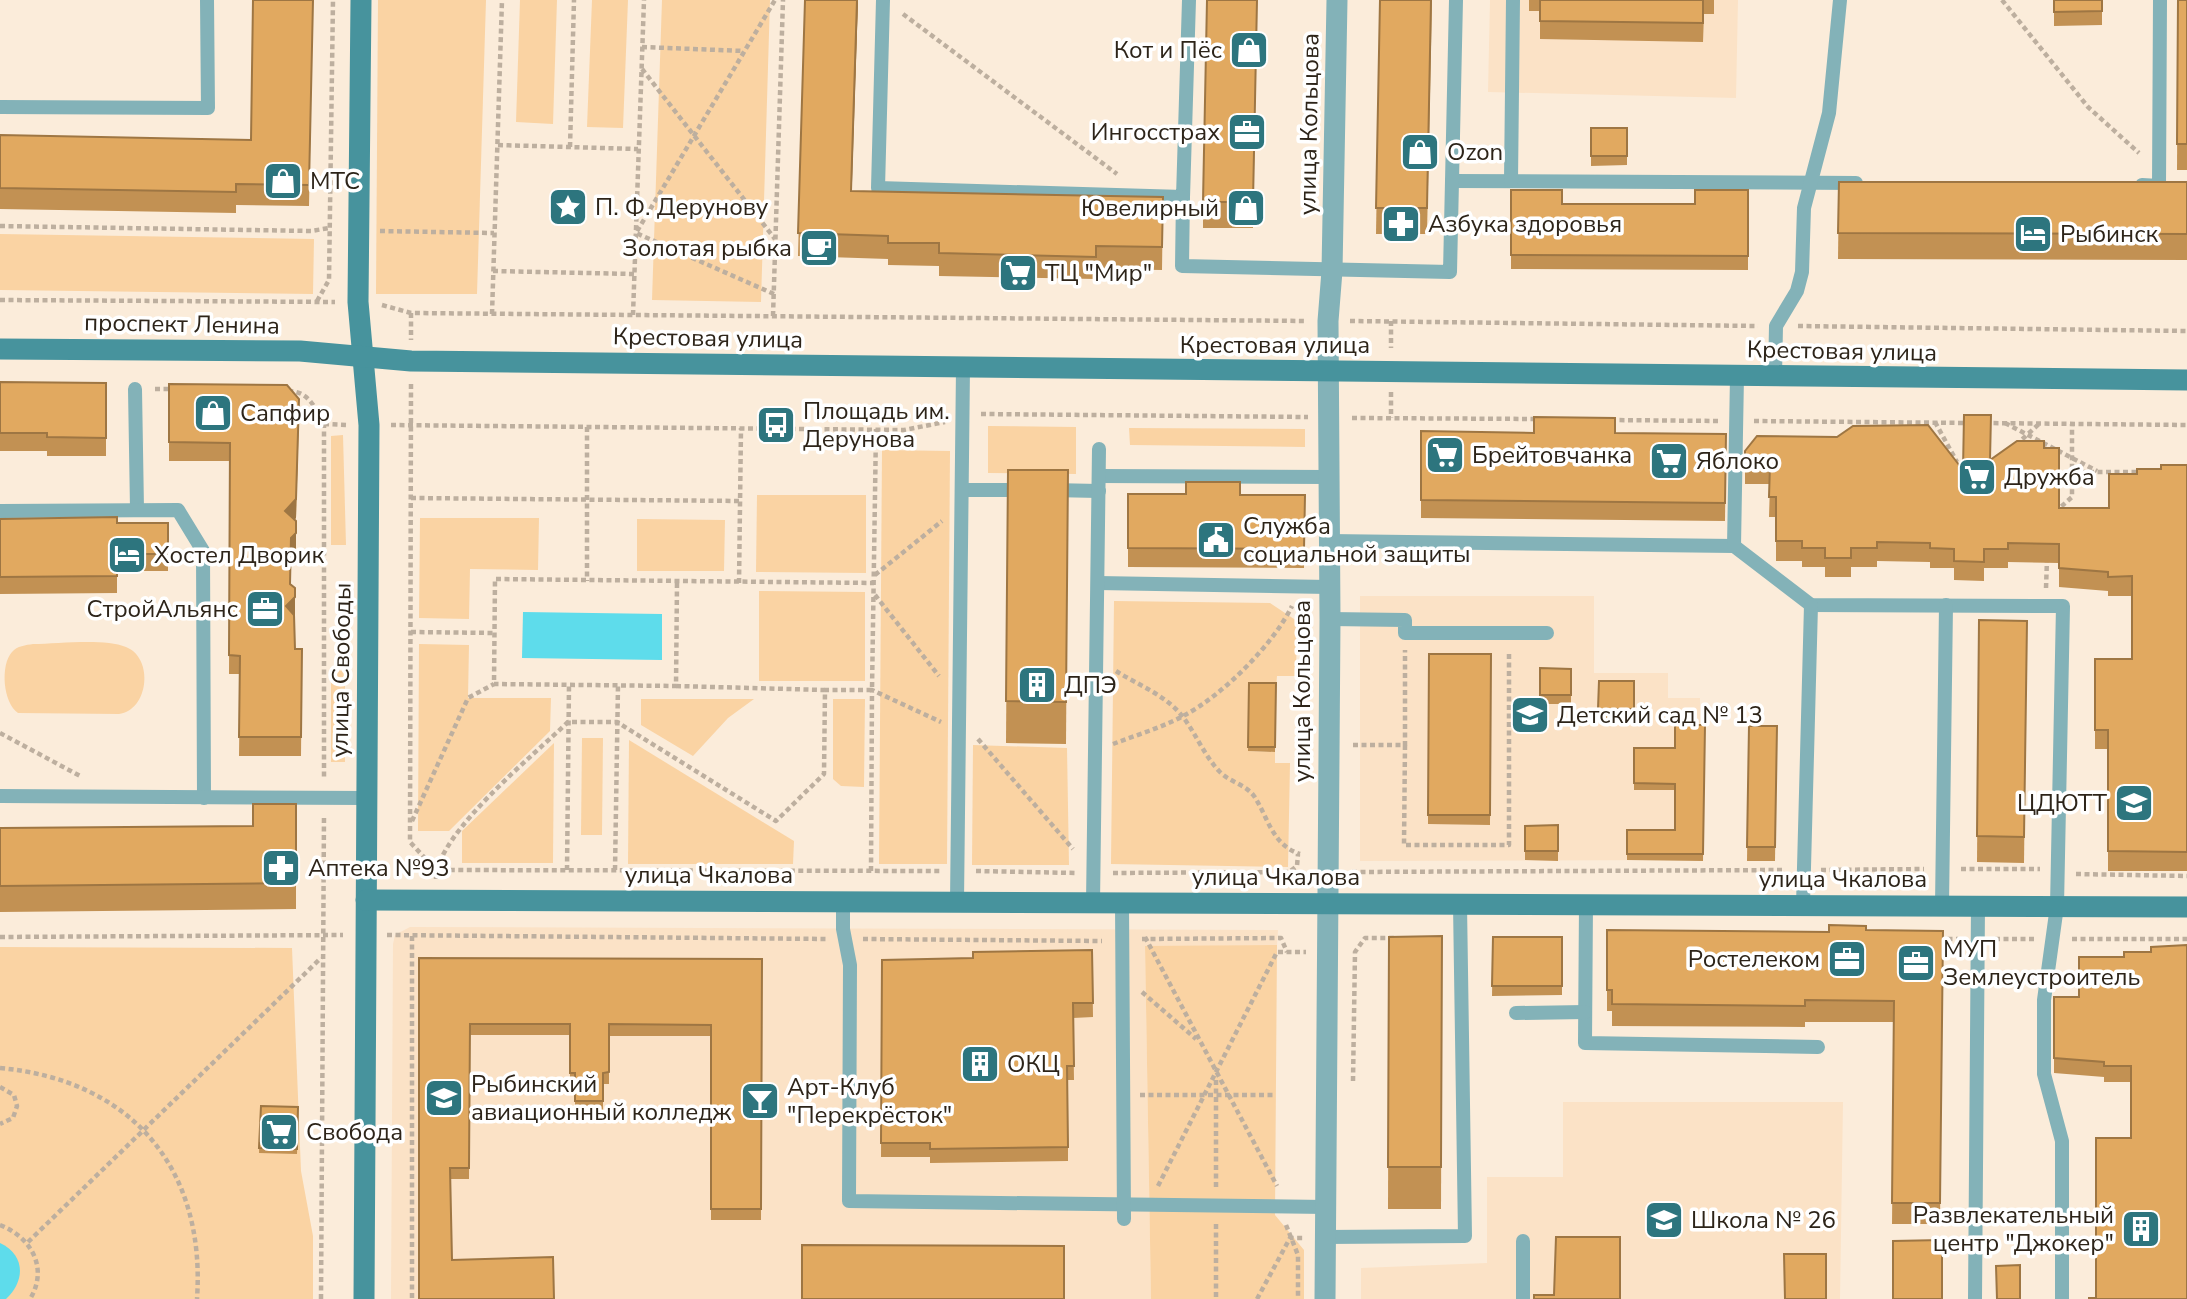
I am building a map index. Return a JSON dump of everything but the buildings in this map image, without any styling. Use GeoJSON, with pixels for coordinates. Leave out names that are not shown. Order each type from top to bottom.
{"type":"FeatureCollection","features":[{"type":"Feature","properties":{"kind":"street","name":"улица Свободы"},"geometry":{"type":"LineString","coordinates":[[361,0],[358,302],[369,425],[364,1299]]}},
{"type":"Feature","properties":{"kind":"street","name":"улица Кольцова"},"geometry":{"type":"LineString","coordinates":[[1325,1299],[1330,620],[1328,321],[1332,271],[1337,0]]}},
{"type":"Feature","properties":{"kind":"street","name":"проспект Ленина"},"geometry":{"type":"LineString","coordinates":[[0,349],[300,351],[363,356]]}},
{"type":"Feature","properties":{"kind":"street","name":"Крестовая улица"},"geometry":{"type":"LineString","coordinates":[[363,356],[411,361],[2187,380]]}},
{"type":"Feature","properties":{"kind":"street","name":"улица Чкалова"},"geometry":{"type":"LineString","coordinates":[[366,900],[2187,907]]}},
{"type":"Feature","properties":{"kind":"lane"},"geometry":{"type":"LineString","coordinates":[[0,107],[208,108],[208,0]]}},
{"type":"Feature","properties":{"kind":"lane"},"geometry":{"type":"LineString","coordinates":[[1189,0],[1182,266],[1450,272],[1456,0]]}},
{"type":"Feature","properties":{"kind":"lane"},"geometry":{"type":"LineString","coordinates":[[1511,181],[1513,0]]}},
{"type":"Feature","properties":{"kind":"lane"},"geometry":{"type":"LineString","coordinates":[[1775,376],[1776,326],[1797,290],[1802,272],[1804,208],[1829,113],[1840,0]]}},
{"type":"Feature","properties":{"kind":"lane"},"geometry":{"type":"LineString","coordinates":[[2131,185],[2158,186],[2160,0]]}},
{"type":"Feature","properties":{"kind":"lane"},"geometry":{"type":"LineString","coordinates":[[889,4],[878,188],[1183,197]]}},
{"type":"Feature","properties":{"kind":"lane"},"geometry":{"type":"LineString","coordinates":[[1452,181],[1867,183]]}},
{"type":"Feature","properties":{"kind":"lane"},"geometry":{"type":"LineString","coordinates":[[957,902],[963,368]]}},
{"type":"Feature","properties":{"kind":"lane"},"geometry":{"type":"LineString","coordinates":[[1734,546],[1737,376]]}},
{"type":"Feature","properties":{"kind":"lane"},"geometry":{"type":"LineString","coordinates":[[135,389],[136,509]]}},
{"type":"Feature","properties":{"kind":"lane"},"geometry":{"type":"LineString","coordinates":[[1093,903],[1100,449]]}},
{"type":"Feature","properties":{"kind":"lane"},"geometry":{"type":"LineString","coordinates":[[962,490],[1099,483],[1329,477]]}},
{"type":"Feature","properties":{"kind":"lane"},"geometry":{"type":"LineString","coordinates":[[0,511],[178,510],[203,551],[204,798]]}},
{"type":"Feature","properties":{"kind":"lane"},"geometry":{"type":"LineString","coordinates":[[1329,541],[1734,546],[1811,604],[2063,606],[2057,906],[2044,1000],[2043,1074],[2062,1140],[2063,1299]]}},
{"type":"Feature","properties":{"kind":"lane"},"geometry":{"type":"LineString","coordinates":[[1098,583],[1329,587]]}},
{"type":"Feature","properties":{"kind":"lane"},"geometry":{"type":"LineString","coordinates":[[1803,905],[1811,604]]}},
{"type":"Feature","properties":{"kind":"lane"},"geometry":{"type":"LineString","coordinates":[[1942,906],[1946,605]]}},
{"type":"Feature","properties":{"kind":"lane"},"geometry":{"type":"LineString","coordinates":[[1330,620],[1405,620],[1405,633],[1547,633]]}},
{"type":"Feature","properties":{"kind":"lane"},"geometry":{"type":"LineString","coordinates":[[0,796],[366,798]]}},
{"type":"Feature","properties":{"kind":"lane"},"geometry":{"type":"LineString","coordinates":[[843,902],[850,965],[849,1201],[1124,1212],[1148,1206],[1326,1207]]}},
{"type":"Feature","properties":{"kind":"lane"},"geometry":{"type":"LineString","coordinates":[[1122,903],[1124,1212]]}},
{"type":"Feature","properties":{"kind":"lane"},"geometry":{"type":"LineString","coordinates":[[1325,1237],[1465,1236],[1460,904]]}},
{"type":"Feature","properties":{"kind":"lane"},"geometry":{"type":"LineString","coordinates":[[1586,904],[1585,1043],[1818,1047]]}},
{"type":"Feature","properties":{"kind":"lane"},"geometry":{"type":"LineString","coordinates":[[1975,1299],[1978,906]]}},
{"type":"Feature","properties":{"kind":"lane"},"geometry":{"type":"LineString","coordinates":[[1516,1013],[1585,1012]]}},
{"type":"Feature","properties":{"kind":"lane"},"geometry":{"type":"LineString","coordinates":[[1523,1241],[1523,1299]]}},
{"type":"Feature","properties":{"kind":"path"},"geometry":{"type":"LineString","coordinates":[[317,302],[330,280],[332,0]]}},
{"type":"Feature","properties":{"kind":"path"},"geometry":{"type":"LineString","coordinates":[[492,314],[502,0]]}},
{"type":"Feature","properties":{"kind":"path"},"geometry":{"type":"LineString","coordinates":[[570,147],[574,0]]}},
{"type":"Feature","properties":{"kind":"path"},"geometry":{"type":"LineString","coordinates":[[633,315],[644,0]]}},
{"type":"Feature","properties":{"kind":"path"},"geometry":{"type":"LineString","coordinates":[[636,233],[775,0]]}},
{"type":"Feature","properties":{"kind":"path"},"geometry":{"type":"LineString","coordinates":[[773,316],[783,0]]}},
{"type":"Feature","properties":{"kind":"path"},"geometry":{"type":"LineString","coordinates":[[2002,0],[2088,107],[2159,171]]}},
{"type":"Feature","properties":{"kind":"path"},"geometry":{"type":"LineString","coordinates":[[889,4],[1146,195]]}},
{"type":"Feature","properties":{"kind":"path"},"geometry":{"type":"LineString","coordinates":[[642,47],[744,51]]}},
{"type":"Feature","properties":{"kind":"path"},"geometry":{"type":"LineString","coordinates":[[641,69],[775,240]]}},
{"type":"Feature","properties":{"kind":"path"},"geometry":{"type":"LineString","coordinates":[[498,145],[638,149]]}},
{"type":"Feature","properties":{"kind":"path"},"geometry":{"type":"LineString","coordinates":[[0,226],[311,231],[329,228]]}},
{"type":"Feature","properties":{"kind":"path"},"geometry":{"type":"LineString","coordinates":[[359,231],[494,233]]}},
{"type":"Feature","properties":{"kind":"path"},"geometry":{"type":"LineString","coordinates":[[636,233],[774,294]]}},
{"type":"Feature","properties":{"kind":"path"},"geometry":{"type":"LineString","coordinates":[[493,271],[634,274]]}},
{"type":"Feature","properties":{"kind":"path"},"geometry":{"type":"LineString","coordinates":[[0,300],[358,302],[411,313],[2187,331]]}},
{"type":"Feature","properties":{"kind":"path"},"geometry":{"type":"LineString","coordinates":[[135,389],[176,389]]}},
{"type":"Feature","properties":{"kind":"path"},"geometry":{"type":"LineString","coordinates":[[285,391],[298,391],[312,402],[324,424],[321,1299]]}},
{"type":"Feature","properties":{"kind":"path"},"geometry":{"type":"LineString","coordinates":[[408,425],[876,429],[916,428],[974,414],[1543,419]]}},
{"type":"Feature","properties":{"kind":"path"},"geometry":{"type":"LineString","coordinates":[[411,417],[408,425],[411,498],[410,842],[436,870],[1094,873],[1289,872],[1297,866],[1298,854],[1289,850],[1265,822],[1255,798],[1245,786],[1224,776],[1212,763],[1183,717],[1168,702],[1097,659]]}},
{"type":"Feature","properties":{"kind":"path"},"geometry":{"type":"LineString","coordinates":[[1598,420],[2187,425]]}},
{"type":"Feature","properties":{"kind":"path"},"geometry":{"type":"LineString","coordinates":[[1935,422],[1957,462]]}},
{"type":"Feature","properties":{"kind":"path"},"geometry":{"type":"LineString","coordinates":[[2004,423],[2099,471]]}},
{"type":"Feature","properties":{"kind":"path"},"geometry":{"type":"LineString","coordinates":[[2012,447],[2040,423]]}},
{"type":"Feature","properties":{"kind":"path"},"geometry":{"type":"LineString","coordinates":[[2047,519],[2072,497],[2072,424]]}},
{"type":"Feature","properties":{"kind":"path"},"geometry":{"type":"LineString","coordinates":[[587,427],[587,581]]}},
{"type":"Feature","properties":{"kind":"path"},"geometry":{"type":"LineString","coordinates":[[739,583],[741,428]]}},
{"type":"Feature","properties":{"kind":"path"},"geometry":{"type":"LineString","coordinates":[[871,871],[876,429]]}},
{"type":"Feature","properties":{"kind":"path"},"geometry":{"type":"LineString","coordinates":[[2072,472],[2149,471]]}},
{"type":"Feature","properties":{"kind":"path"},"geometry":{"type":"LineString","coordinates":[[411,498],[740,501]]}},
{"type":"Feature","properties":{"kind":"path"},"geometry":{"type":"LineString","coordinates":[[874,576],[962,505]]}},
{"type":"Feature","properties":{"kind":"path"},"geometry":{"type":"LineString","coordinates":[[2046,607],[2047,556]]}},
{"type":"Feature","properties":{"kind":"path"},"geometry":{"type":"LineString","coordinates":[[494,684],[495,579],[874,583]]}},
{"type":"Feature","properties":{"kind":"path"},"geometry":{"type":"LineString","coordinates":[[676,687],[677,583]]}},
{"type":"Feature","properties":{"kind":"path"},"geometry":{"type":"LineString","coordinates":[[1096,751],[1183,717],[1244,668],[1285,618],[1298,586]]}},
{"type":"Feature","properties":{"kind":"path"},"geometry":{"type":"LineString","coordinates":[[873,593],[948,688],[959,709]]}},
{"type":"Feature","properties":{"kind":"path"},"geometry":{"type":"LineString","coordinates":[[411,632],[495,633]]}},
{"type":"Feature","properties":{"kind":"path"},"geometry":{"type":"LineString","coordinates":[[1405,633],[1404,845],[1508,845],[1509,633]]}},
{"type":"Feature","properties":{"kind":"path"},"geometry":{"type":"LineString","coordinates":[[411,825],[468,698],[494,684],[872,690],[948,725],[969,728],[1094,873]]}},
{"type":"Feature","properties":{"kind":"path"},"geometry":{"type":"LineString","coordinates":[[566,870],[569,685]]}},
{"type":"Feature","properties":{"kind":"path"},"geometry":{"type":"LineString","coordinates":[[615,870],[618,685]]}},
{"type":"Feature","properties":{"kind":"path"},"geometry":{"type":"LineString","coordinates":[[436,870],[456,831],[568,722],[617,722],[776,821],[824,774],[825,690]]}},
{"type":"Feature","properties":{"kind":"path"},"geometry":{"type":"LineString","coordinates":[[0,733],[116,797]]}},
{"type":"Feature","properties":{"kind":"path"},"geometry":{"type":"LineString","coordinates":[[1353,745],[1405,745]]}},
{"type":"Feature","properties":{"kind":"path"},"geometry":{"type":"LineString","coordinates":[[1352,873],[1943,869],[2058,871],[2095,876],[2187,876]]}},
{"type":"Feature","properties":{"kind":"path"},"geometry":{"type":"LineString","coordinates":[[1122,903],[1146,939],[1275,1182],[1297,1255],[1298,1299]]}},
{"type":"Feature","properties":{"kind":"path"},"geometry":{"type":"LineString","coordinates":[[0,937],[365,935],[1281,939],[1287,952]]}},
{"type":"Feature","properties":{"kind":"path"},"geometry":{"type":"LineString","coordinates":[[412,936],[412,1299]]}},
{"type":"Feature","properties":{"kind":"path"},"geometry":{"type":"LineString","coordinates":[[1353,1087],[1355,952],[1365,938],[1397,938]]}},
{"type":"Feature","properties":{"kind":"path"},"geometry":{"type":"LineString","coordinates":[[1937,939],[2187,939]]}},
{"type":"Feature","properties":{"kind":"path"},"geometry":{"type":"LineString","coordinates":[[1148,1206],[1277,952]]}},
{"type":"Feature","properties":{"kind":"path"},"geometry":{"type":"LineString","coordinates":[[27,1242],[322,957]]}},
{"type":"Feature","properties":{"kind":"path"},"geometry":{"type":"LineString","coordinates":[[0,1068],[34,1071],[65,1079],[107,1100],[143,1130],[164,1157],[184,1192],[194,1226],[199,1265],[197,1299]]}},
{"type":"Feature","properties":{"kind":"path"},"geometry":{"type":"LineString","coordinates":[[0,1087],[13,1095],[17,1107],[13,1118],[0,1124]]}},
{"type":"Feature","properties":{"kind":"path"},"geometry":{"type":"LineString","coordinates":[[1124,1095],[1276,1095]]}},
{"type":"Feature","properties":{"kind":"path"},"geometry":{"type":"LineString","coordinates":[[0,1225],[15,1231],[27,1242],[36,1257],[39,1273],[30,1299]]}},
{"type":"Feature","properties":{"kind":"path"},"geometry":{"type":"LineString","coordinates":[[1257,1299],[1290,1238]]}},
{"type":"Feature","properties":{"kind":"shaded area"},"geometry":{"type":"Polygon","coordinates":[[[378,0],[486,0],[477,294],[376,294],[378,0]]]}},
{"type":"Feature","properties":{"kind":"shaded area"},"geometry":{"type":"Polygon","coordinates":[[[520,0],[557,0],[553,124],[516,122],[520,0]]]}},
{"type":"Feature","properties":{"kind":"shaded area"},"geometry":{"type":"Polygon","coordinates":[[[592,0],[628,0],[623,128],[587,127],[592,0]]]}},
{"type":"Feature","properties":{"kind":"shaded area"},"geometry":{"type":"Polygon","coordinates":[[[662,0],[770,0],[761,302],[652,300],[662,0]]]}},
{"type":"Feature","properties":{"kind":"shaded area"},"geometry":{"type":"Polygon","coordinates":[[[1490,0],[1738,0],[1736,98],[1488,92],[1490,0]]]}},
{"type":"Feature","properties":{"kind":"shaded area"},"geometry":{"type":"Polygon","coordinates":[[[0,234],[314,239],[313,294],[0,290],[0,234]]]}},
{"type":"Feature","properties":{"kind":"shaded area"},"geometry":{"type":"Polygon","coordinates":[[[988,426],[1076,427],[1076,474],[988,473],[988,426]]]}},
{"type":"Feature","properties":{"kind":"shaded area"},"geometry":{"type":"Polygon","coordinates":[[[1129,428],[1305,429],[1305,447],[1130,445],[1129,428]]]}},
{"type":"Feature","properties":{"kind":"shaded area"},"geometry":{"type":"Polygon","coordinates":[[[343,435],[346,545],[331,545],[331,436],[343,435]]]}},
{"type":"Feature","properties":{"kind":"shaded area"},"geometry":{"type":"Polygon","coordinates":[[[882,450],[950,451],[947,864],[879,864],[882,450]]]}},
{"type":"Feature","properties":{"kind":"shaded area"},"geometry":{"type":"Polygon","coordinates":[[[757,495],[866,495],[866,573],[756,572],[757,495]]]}},
{"type":"Feature","properties":{"kind":"shaded area"},"geometry":{"type":"Polygon","coordinates":[[[420,518],[539,518],[538,570],[470,569],[469,619],[419,618],[420,518]]]}},
{"type":"Feature","properties":{"kind":"shaded area"},"geometry":{"type":"Polygon","coordinates":[[[637,519],[725,520],[724,571],[637,571],[637,519]]]}},
{"type":"Feature","properties":{"kind":"shaded area"},"geometry":{"type":"Polygon","coordinates":[[[759,591],[865,592],[865,681],[759,681],[759,591]]]}},
{"type":"Feature","properties":{"kind":"shaded area","name":"Детский сад № 13"},"geometry":{"type":"Polygon","coordinates":[[[1360,596],[1594,596],[1594,673],[1668,673],[1668,698],[1700,698],[1700,732],[1675,732],[1675,860],[1360,861],[1360,596]]]}},
{"type":"Feature","properties":{"kind":"shaded area"},"geometry":{"type":"Polygon","coordinates":[[[1114,601],[1270,603],[1297,621],[1296,676],[1277,676],[1276,688],[1248,751],[1275,752],[1275,763],[1290,763],[1288,867],[1111,864],[1114,601]]]}},
{"type":"Feature","properties":{"kind":"shaded area"},"geometry":{"type":"Polygon","coordinates":[[[93,642],[126,647],[135,653],[141,662],[144,672],[142,694],[129,710],[119,714],[18,713],[6,693],[6,666],[14,650],[33,644],[93,642]]]}},
{"type":"Feature","properties":{"kind":"shaded area"},"geometry":{"type":"Polygon","coordinates":[[[419,644],[469,645],[468,698],[551,698],[550,731],[449,831],[418,831],[419,644]]]}},
{"type":"Feature","properties":{"kind":"shaded area"},"geometry":{"type":"Polygon","coordinates":[[[331,670],[345,671],[345,762],[331,762],[331,670]]]}},
{"type":"Feature","properties":{"kind":"shaded area"},"geometry":{"type":"Polygon","coordinates":[[[641,699],[754,699],[728,718],[693,756],[641,725],[641,699]]]}},
{"type":"Feature","properties":{"kind":"shaded area"},"geometry":{"type":"Polygon","coordinates":[[[833,699],[865,699],[864,787],[841,786],[833,779],[833,699]]]}},
{"type":"Feature","properties":{"kind":"shaded area"},"geometry":{"type":"Polygon","coordinates":[[[582,738],[603,738],[602,835],[581,835],[582,738]]]}},
{"type":"Feature","properties":{"kind":"shaded area"},"geometry":{"type":"Polygon","coordinates":[[[629,740],[794,841],[793,864],[628,864],[629,740]]]}},
{"type":"Feature","properties":{"kind":"shaded area"},"geometry":{"type":"Polygon","coordinates":[[[554,743],[553,863],[462,863],[462,831],[554,743]]]}},
{"type":"Feature","properties":{"kind":"shaded area"},"geometry":{"type":"Polygon","coordinates":[[[973,745],[1067,748],[1069,865],[972,865],[973,745]]]}},
{"type":"Feature","properties":{"kind":"shaded area"},"geometry":{"type":"Polygon","coordinates":[[[410,927],[1278,930],[1277,945],[1145,947],[1151,1299],[391,1299],[393,944],[395,935],[410,927]]]}},
{"type":"Feature","properties":{"kind":"shaded area"},"geometry":{"type":"Polygon","coordinates":[[[1277,945],[1275,1215],[1304,1250],[1304,1299],[1151,1299],[1145,946],[1277,945]]]}},
{"type":"Feature","properties":{"kind":"shaded area"},"geometry":{"type":"Polygon","coordinates":[[[0,947],[292,948],[301,1171],[313,1236],[313,1299],[0,1299],[0,947]]]}},
{"type":"Feature","properties":{"kind":"shaded area","name":"Школа № 26"},"geometry":{"type":"Polygon","coordinates":[[[1563,1102],[1843,1102],[1840,1299],[1361,1299],[1361,1268],[1487,1263],[1487,1177],[1563,1177],[1563,1102]]]}},
{"type":"Feature","properties":{"kind":"water"},"geometry":{"type":"Polygon","coordinates":[[[523,612],[662,614],[662,660],[522,658],[523,612]]]}},
{"type":"Feature","properties":{"kind":"water"},"geometry":{"type":"Polygon","coordinates":[[[0,1243],[15,1254],[20,1269],[17,1285],[6,1299],[0,1299],[0,1243]]]}},
{"type":"Feature","properties":{"kind":"place","name":"Кот и Пёс"},"geometry":{"type":"Point","coordinates":[1249,50]}},
{"type":"Feature","properties":{"kind":"place","name":"Ингосстрах"},"geometry":{"type":"Point","coordinates":[1247,132]}},
{"type":"Feature","properties":{"kind":"place","name":"Ozon"},"geometry":{"type":"Point","coordinates":[1420,152]}},
{"type":"Feature","properties":{"kind":"place","name":"МТС"},"geometry":{"type":"Point","coordinates":[283,181]}},
{"type":"Feature","properties":{"kind":"place","name":"П. Ф. Дерунову"},"geometry":{"type":"Point","coordinates":[568,207]}},
{"type":"Feature","properties":{"kind":"place","name":"Ювелирный"},"geometry":{"type":"Point","coordinates":[1246,208]}},
{"type":"Feature","properties":{"kind":"place","name":"Азбука здоровья"},"geometry":{"type":"Point","coordinates":[1401,224]}},
{"type":"Feature","properties":{"kind":"place","name":"Рыбинск"},"geometry":{"type":"Point","coordinates":[2033,234]}},
{"type":"Feature","properties":{"kind":"place","name":"Золотая рыбка"},"geometry":{"type":"Point","coordinates":[819,248]}},
{"type":"Feature","properties":{"kind":"place","name":"ТЦ \"Мир\""},"geometry":{"type":"Point","coordinates":[1018,273]}},
{"type":"Feature","properties":{"kind":"place","name":"Сапфир"},"geometry":{"type":"Point","coordinates":[213,413]}},
{"type":"Feature","properties":{"kind":"place","name":"Площадь им. Дерунова"},"geometry":{"type":"Point","coordinates":[776,425]}},
{"type":"Feature","properties":{"kind":"place","name":"Брейтовчанка"},"geometry":{"type":"Point","coordinates":[1445,455]}},
{"type":"Feature","properties":{"kind":"place","name":"Яблоко"},"geometry":{"type":"Point","coordinates":[1669,461]}},
{"type":"Feature","properties":{"kind":"place","name":"Дружба"},"geometry":{"type":"Point","coordinates":[1977,477]}},
{"type":"Feature","properties":{"kind":"place","name":"Служба социальной защиты"},"geometry":{"type":"Point","coordinates":[1216,540]}},
{"type":"Feature","properties":{"kind":"place","name":"Хостел Дворик"},"geometry":{"type":"Point","coordinates":[127,555]}},
{"type":"Feature","properties":{"kind":"place","name":"СтройАльянс"},"geometry":{"type":"Point","coordinates":[265,609]}},
{"type":"Feature","properties":{"kind":"place","name":"ДПЭ"},"geometry":{"type":"Point","coordinates":[1037,685]}},
{"type":"Feature","properties":{"kind":"place","name":"Детский сад № 13"},"geometry":{"type":"Point","coordinates":[1530,715]}},
{"type":"Feature","properties":{"kind":"place","name":"ЦДЮТТ"},"geometry":{"type":"Point","coordinates":[2134,803]}},
{"type":"Feature","properties":{"kind":"place","name":"Аптека №93"},"geometry":{"type":"Point","coordinates":[281,868]}},
{"type":"Feature","properties":{"kind":"place","name":"Ростелеком"},"geometry":{"type":"Point","coordinates":[1847,959]}},
{"type":"Feature","properties":{"kind":"place","name":"МУП Землеустроитель"},"geometry":{"type":"Point","coordinates":[1916,963]}},
{"type":"Feature","properties":{"kind":"place","name":"ОКЦ"},"geometry":{"type":"Point","coordinates":[980,1064]}},
{"type":"Feature","properties":{"kind":"place","name":"Рыбинский авиационный колледж"},"geometry":{"type":"Point","coordinates":[444,1098]}},
{"type":"Feature","properties":{"kind":"place","name":"Арт-Клуб \"Перекрёсток\""},"geometry":{"type":"Point","coordinates":[760,1101]}},
{"type":"Feature","properties":{"kind":"place","name":"Свобода"},"geometry":{"type":"Point","coordinates":[279,1132]}},
{"type":"Feature","properties":{"kind":"place","name":"Школа № 26"},"geometry":{"type":"Point","coordinates":[1664,1220]}},
{"type":"Feature","properties":{"kind":"place","name":"Развлекательный центр \"Джокер\""},"geometry":{"type":"Point","coordinates":[2141,1229]}}]}
